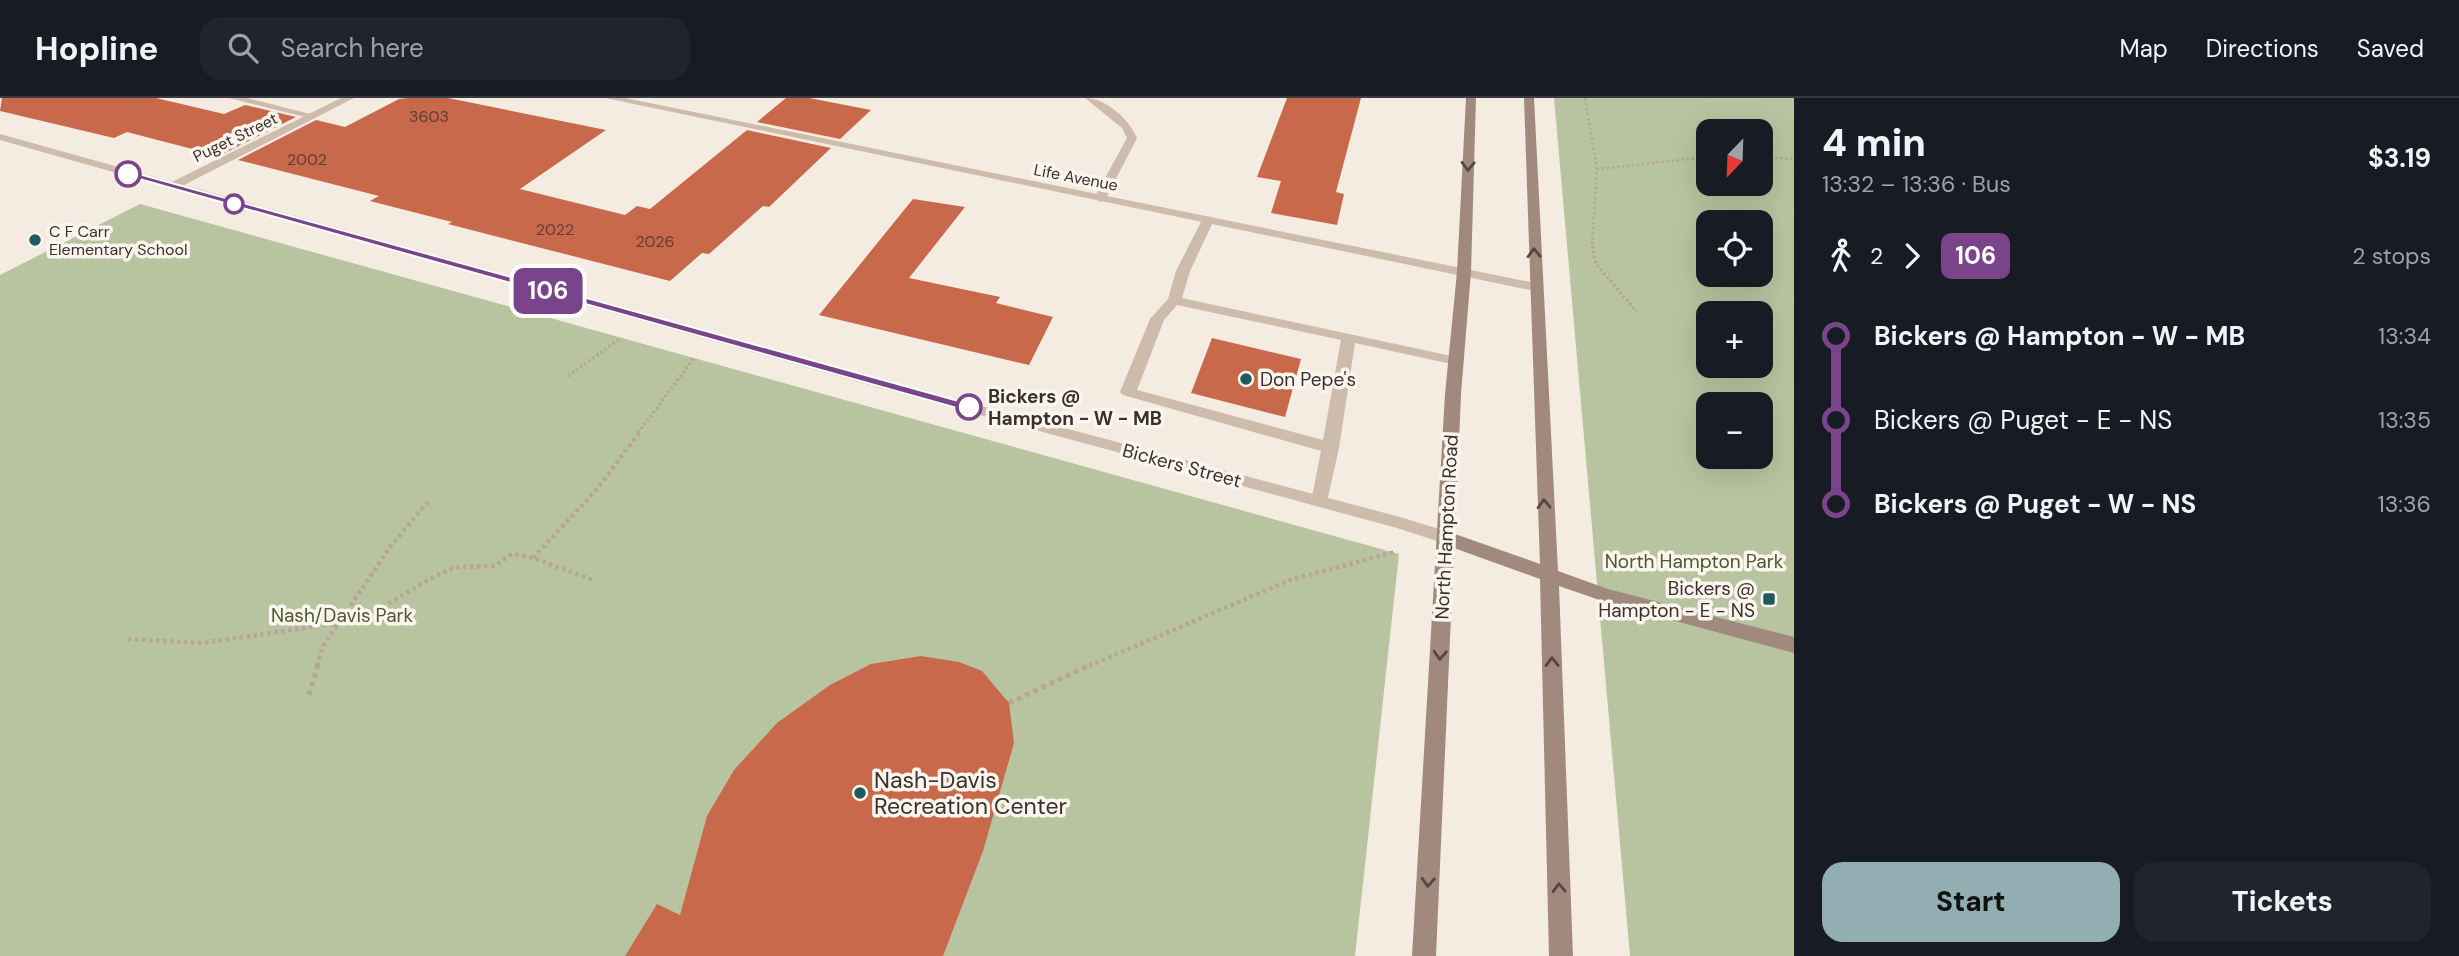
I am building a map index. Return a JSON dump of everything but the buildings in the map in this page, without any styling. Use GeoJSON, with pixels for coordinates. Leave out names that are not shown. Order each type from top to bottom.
{"type":"FeatureCollection","features":[{"type":"Feature","properties":{"kind":"main road","name":"North Hampton Road"},"geometry":{"type":"LineString","coordinates":[[1424,956],[1456,361],[1464,272],[1471,98]]}},
{"type":"Feature","properties":{"kind":"main road"},"geometry":{"type":"LineString","coordinates":[[1529,98],[1561,956]]}},
{"type":"Feature","properties":{"kind":"main road","name":"Bickers Street"},"geometry":{"type":"LineString","coordinates":[[1446,538],[1605,595],[1794,645]]}},
{"type":"Feature","properties":{"kind":"street"},"geometry":{"type":"LineString","coordinates":[[234,98],[313,116]]}},
{"type":"Feature","properties":{"kind":"street","name":"Puget Street"},"geometry":{"type":"LineString","coordinates":[[172,186],[349,98]]}},
{"type":"Feature","properties":{"kind":"street","name":"Life Avenue"},"geometry":{"type":"LineString","coordinates":[[610,98],[1535,287]]}},
{"type":"Feature","properties":{"kind":"street"},"geometry":{"type":"LineString","coordinates":[[1090,98],[1127,126],[1132,138],[1100,198]]}},
{"type":"Feature","properties":{"kind":"street","name":"Bickers Street"},"geometry":{"type":"LineString","coordinates":[[0,137],[857,377],[1446,538]]}},
{"type":"Feature","properties":{"kind":"street"},"geometry":{"type":"LineString","coordinates":[[1208,220],[1183,271],[1174,300],[1157,319],[1128,392],[1331,447]]}},
{"type":"Feature","properties":{"kind":"street"},"geometry":{"type":"LineString","coordinates":[[1174,300],[1456,361]]}},
{"type":"Feature","properties":{"kind":"street"},"geometry":{"type":"LineString","coordinates":[[1320,502],[1349,338]]}},
{"type":"Feature","properties":{"kind":"path"},"geometry":{"type":"LineString","coordinates":[[1585,98],[1597,169],[1592,248],[1596,264],[1637,312]]}},
{"type":"Feature","properties":{"kind":"path"},"geometry":{"type":"LineString","coordinates":[[1597,169],[1640,169],[1696,158]]}},
{"type":"Feature","properties":{"kind":"path"},"geometry":{"type":"LineString","coordinates":[[1773,158],[1794,159]]}},
{"type":"Feature","properties":{"kind":"path"},"geometry":{"type":"LineString","coordinates":[[568,376],[624,335]]}},
{"type":"Feature","properties":{"kind":"path"},"geometry":{"type":"LineString","coordinates":[[533,558],[597,489],[695,357]]}},
{"type":"Feature","properties":{"kind":"path"},"geometry":{"type":"LineString","coordinates":[[309,695],[323,646],[390,547],[430,499]]}},
{"type":"Feature","properties":{"kind":"path"},"geometry":{"type":"LineString","coordinates":[[1009,703],[1142,641],[1290,580],[1399,551]]}},
{"type":"Feature","properties":{"kind":"path"},"geometry":{"type":"LineString","coordinates":[[128,639],[202,643],[339,623],[374,612],[435,576],[456,567],[494,566],[512,554],[533,558],[593,580]]}},
{"type":"Feature","properties":{"kind":"green space","name":"North Hampton Park"},"geometry":{"type":"Polygon","coordinates":[[[1554,98],[1794,98],[1794,956],[1630,956],[1554,98]]]}},
{"type":"Feature","properties":{"kind":"green space","name":"Nash/Davis Park"},"geometry":{"type":"Polygon","coordinates":[[[140,204],[1399,554],[1355,956],[0,956],[0,275],[140,204]]]}},
{"type":"Feature","properties":{"kind":"bus line","name":"106"},"geometry":{"type":"LineString","coordinates":[[128,174],[969,407]]}},
{"type":"Feature","properties":{"kind":"place","name":"C F Carr Elementary School"},"geometry":{"type":"Point","coordinates":[35,240]}},
{"type":"Feature","properties":{"kind":"place","name":"Don Pepe's"},"geometry":{"type":"Point","coordinates":[1246,379]}},
{"type":"Feature","properties":{"kind":"place","name":"Bickers @ Hampton - W - MB"},"geometry":{"type":"Point","coordinates":[969,407]}},
{"type":"Feature","properties":{"kind":"place","name":"Bickers @ Hampton - E - NS"},"geometry":{"type":"Point","coordinates":[1769,599]}},
{"type":"Feature","properties":{"kind":"place","name":"Nash-Davis Recreation Center"},"geometry":{"type":"Point","coordinates":[860,793]}}]}
